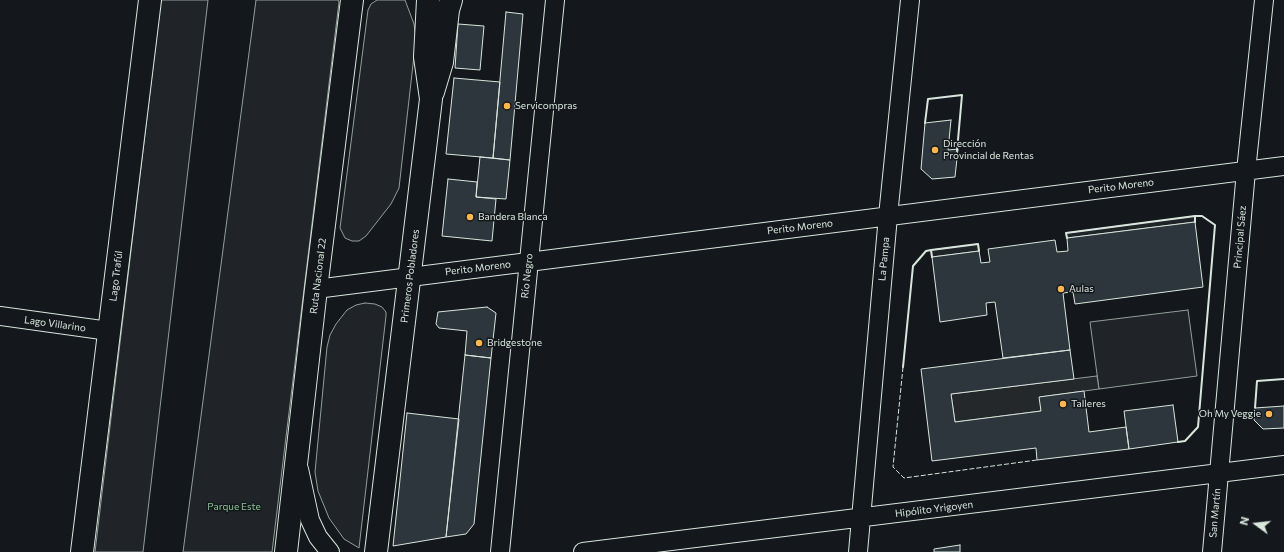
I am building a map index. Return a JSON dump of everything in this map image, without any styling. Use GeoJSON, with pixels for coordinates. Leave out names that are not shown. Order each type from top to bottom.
{"type":"FeatureCollection","features":[{"type":"Feature","properties":{"kind":"main road","name":"Lago Trafúl"},"geometry":{"type":"LineString","coordinates":[[82,552],[150,0]]}},
{"type":"Feature","properties":{"kind":"main road","name":"Ruta Nacional 22"},"geometry":{"type":"LineString","coordinates":[[286,552],[316,289],[352,0]]}},
{"type":"Feature","properties":{"kind":"main road","name":"Primeros Pobladores"},"geometry":{"type":"LineString","coordinates":[[376,552],[431,99],[425,56],[428,0]]}},
{"type":"Feature","properties":{"kind":"main road"},"geometry":{"type":"LineString","coordinates":[[431,99],[442,62],[448,10],[452,0]]}},
{"type":"Feature","properties":{"kind":"street","name":"Río Negro"},"geometry":{"type":"LineString","coordinates":[[500,552],[555,0]]}},
{"type":"Feature","properties":{"kind":"street","name":"La Pampa"},"geometry":{"type":"LineString","coordinates":[[858,552],[888,216],[910,0]]}},
{"type":"Feature","properties":{"kind":"street","name":"Principal Sáez"},"geometry":{"type":"LineString","coordinates":[[1219,473],[1246,171],[1264,0]]}},
{"type":"Feature","properties":{"kind":"street","name":"Perito Moreno"},"geometry":{"type":"LineString","coordinates":[[316,289],[1284,166]]}},
{"type":"Feature","properties":{"kind":"street","name":"Lago Villarino"},"geometry":{"type":"LineString","coordinates":[[0,316],[109,331]]}},
{"type":"Feature","properties":{"kind":"street"},"geometry":{"type":"LineString","coordinates":[[297,460],[310,520],[318,537],[330,552]]}},
{"type":"Feature","properties":{"kind":"street","name":"Hipólito Yrigoyen"},"geometry":{"type":"LineString","coordinates":[[583,552],[1284,465]]}},
{"type":"Feature","properties":{"kind":"street","name":"San Martín"},"geometry":{"type":"LineString","coordinates":[[1212,552],[1219,473]]}},
{"type":"Feature","properties":{"kind":"green space"},"geometry":{"type":"Polygon","coordinates":[[[161,0],[208,0],[143,552],[95,552],[161,0]]]}},
{"type":"Feature","properties":{"kind":"green space","name":"Parque Este"},"geometry":{"type":"Polygon","coordinates":[[[256,0],[338,0],[339,2],[272,552],[183,552],[256,0]]]}},
{"type":"Feature","properties":{"kind":"green space"},"geometry":{"type":"Polygon","coordinates":[[[377,0],[405,0],[414,24],[416,38],[399,188],[391,204],[366,236],[359,241],[352,241],[345,238],[340,228],[368,10],[371,4],[377,0]]]}},
{"type":"Feature","properties":{"kind":"green space"},"geometry":{"type":"Polygon","coordinates":[[[1195,216],[1195,222],[1067,238],[1066,233],[1195,216]]]}},
{"type":"Feature","properties":{"kind":"green space"},"geometry":{"type":"Polygon","coordinates":[[[978,244],[979,251],[932,257],[931,250],[978,244]]]}},
{"type":"Feature","properties":{"kind":"green space"},"geometry":{"type":"Polygon","coordinates":[[[365,303],[375,304],[382,307],[386,312],[386,316],[359,548],[344,539],[329,518],[318,491],[315,472],[327,347],[330,335],[336,324],[347,310],[356,305],[365,303]]]}},
{"type":"Feature","properties":{"kind":"green space"},"geometry":{"type":"Polygon","coordinates":[[[1188,310],[1197,376],[1099,389],[1090,322],[1188,310]]]}},
{"type":"Feature","properties":{"kind":"shaded area"},"geometry":{"type":"Polygon","coordinates":[[[1097,376],[1099,389],[1040,397],[1041,411],[955,422],[951,394],[1097,376]]]}},
{"type":"Feature","properties":{"kind":"building"},"geometry":{"type":"Polygon","coordinates":[[[506,12],[523,14],[510,160],[493,158],[506,12]]]}},
{"type":"Feature","properties":{"kind":"building"},"geometry":{"type":"Polygon","coordinates":[[[458,24],[484,26],[480,70],[455,68],[458,24]]]}},
{"type":"Feature","properties":{"kind":"building"},"geometry":{"type":"Polygon","coordinates":[[[454,78],[500,82],[493,158],[446,154],[454,78]]]}},
{"type":"Feature","properties":{"kind":"building","name":"Dirección Provincial de Rentas"},"geometry":{"type":"Polygon","coordinates":[[[951,120],[948,150],[958,149],[955,177],[932,179],[921,169],[925,123],[951,120]]]}},
{"type":"Feature","properties":{"kind":"building"},"geometry":{"type":"Polygon","coordinates":[[[480,157],[510,160],[506,199],[476,197],[480,157]]]}},
{"type":"Feature","properties":{"kind":"building"},"geometry":{"type":"Polygon","coordinates":[[[448,179],[477,182],[476,197],[496,199],[492,241],[442,236],[448,179]]]}},
{"type":"Feature","properties":{"kind":"building","name":"Aulas"},"geometry":{"type":"Polygon","coordinates":[[[1195,222],[1203,287],[1075,304],[1073,292],[1063,293],[1070,350],[1003,358],[995,302],[986,303],[987,315],[940,322],[932,257],[979,251],[981,263],[990,262],[988,249],[1055,240],[1057,252],[1068,251],[1067,238],[1195,222]]]}},
{"type":"Feature","properties":{"kind":"building","name":"Bridgestone"},"geometry":{"type":"Polygon","coordinates":[[[487,307],[496,313],[491,358],[465,355],[467,331],[439,328],[436,324],[438,312],[487,307]]]}},
{"type":"Feature","properties":{"kind":"building","name":"Talleres"},"geometry":{"type":"Polygon","coordinates":[[[1070,350],[1074,379],[951,394],[955,422],[1041,411],[1039,397],[1084,391],[1089,432],[1126,427],[1129,449],[1037,460],[1036,448],[932,461],[921,369],[1070,350]]]}},
{"type":"Feature","properties":{"kind":"building"},"geometry":{"type":"Polygon","coordinates":[[[465,355],[491,358],[474,524],[466,534],[446,537],[465,355]]]}},
{"type":"Feature","properties":{"kind":"building"},"geometry":{"type":"Polygon","coordinates":[[[1173,405],[1178,442],[1129,449],[1124,411],[1173,405]]]}},
{"type":"Feature","properties":{"kind":"building","name":"Oh My Veggie"},"geometry":{"type":"Polygon","coordinates":[[[1284,406],[1284,428],[1263,429],[1254,420],[1255,408],[1284,406]]]}},
{"type":"Feature","properties":{"kind":"building"},"geometry":{"type":"Polygon","coordinates":[[[407,413],[459,419],[446,537],[393,546],[407,413]]]}},
{"type":"Feature","properties":{"kind":"building"},"geometry":{"type":"Polygon","coordinates":[[[960,545],[960,552],[934,552],[934,549],[960,545]]]}},
{"type":"Feature","properties":{"kind":"fence"},"geometry":{"type":"LineString","coordinates":[[903,367],[893,467],[904,478],[1037,460]]}},
{"type":"Feature","properties":{"kind":"wall"},"geometry":{"type":"LineString","coordinates":[[925,123],[928,99],[962,95],[957,151]]}},
{"type":"Feature","properties":{"kind":"wall"},"geometry":{"type":"LineString","coordinates":[[1067,238],[1066,233],[1195,216]]}},
{"type":"Feature","properties":{"kind":"wall"},"geometry":{"type":"LineString","coordinates":[[1178,442],[1185,441],[1198,427],[1215,225],[1202,216],[1195,216],[1195,222]]}},
{"type":"Feature","properties":{"kind":"wall"},"geometry":{"type":"LineString","coordinates":[[931,250],[978,244],[979,251]]}},
{"type":"Feature","properties":{"kind":"wall"},"geometry":{"type":"LineString","coordinates":[[903,367],[913,266],[926,251],[931,250],[932,257]]}},
{"type":"Feature","properties":{"kind":"wall"},"geometry":{"type":"LineString","coordinates":[[1255,408],[1257,381],[1284,379]]}},
{"type":"Feature","properties":{"kind":"place","name":"Servicompras"},"geometry":{"type":"Point","coordinates":[507,106]}},
{"type":"Feature","properties":{"kind":"place","name":"Dirección Provincial de Rentas"},"geometry":{"type":"Point","coordinates":[935,150]}},
{"type":"Feature","properties":{"kind":"place","name":"Bandera Blanca"},"geometry":{"type":"Point","coordinates":[470,217]}},
{"type":"Feature","properties":{"kind":"place","name":"Aulas"},"geometry":{"type":"Point","coordinates":[1061,289]}},
{"type":"Feature","properties":{"kind":"place","name":"Bridgestone"},"geometry":{"type":"Point","coordinates":[479,343]}},
{"type":"Feature","properties":{"kind":"place","name":"Talleres"},"geometry":{"type":"Point","coordinates":[1063,404]}},
{"type":"Feature","properties":{"kind":"place","name":"Oh My Veggie"},"geometry":{"type":"Point","coordinates":[1269,414]}}]}
